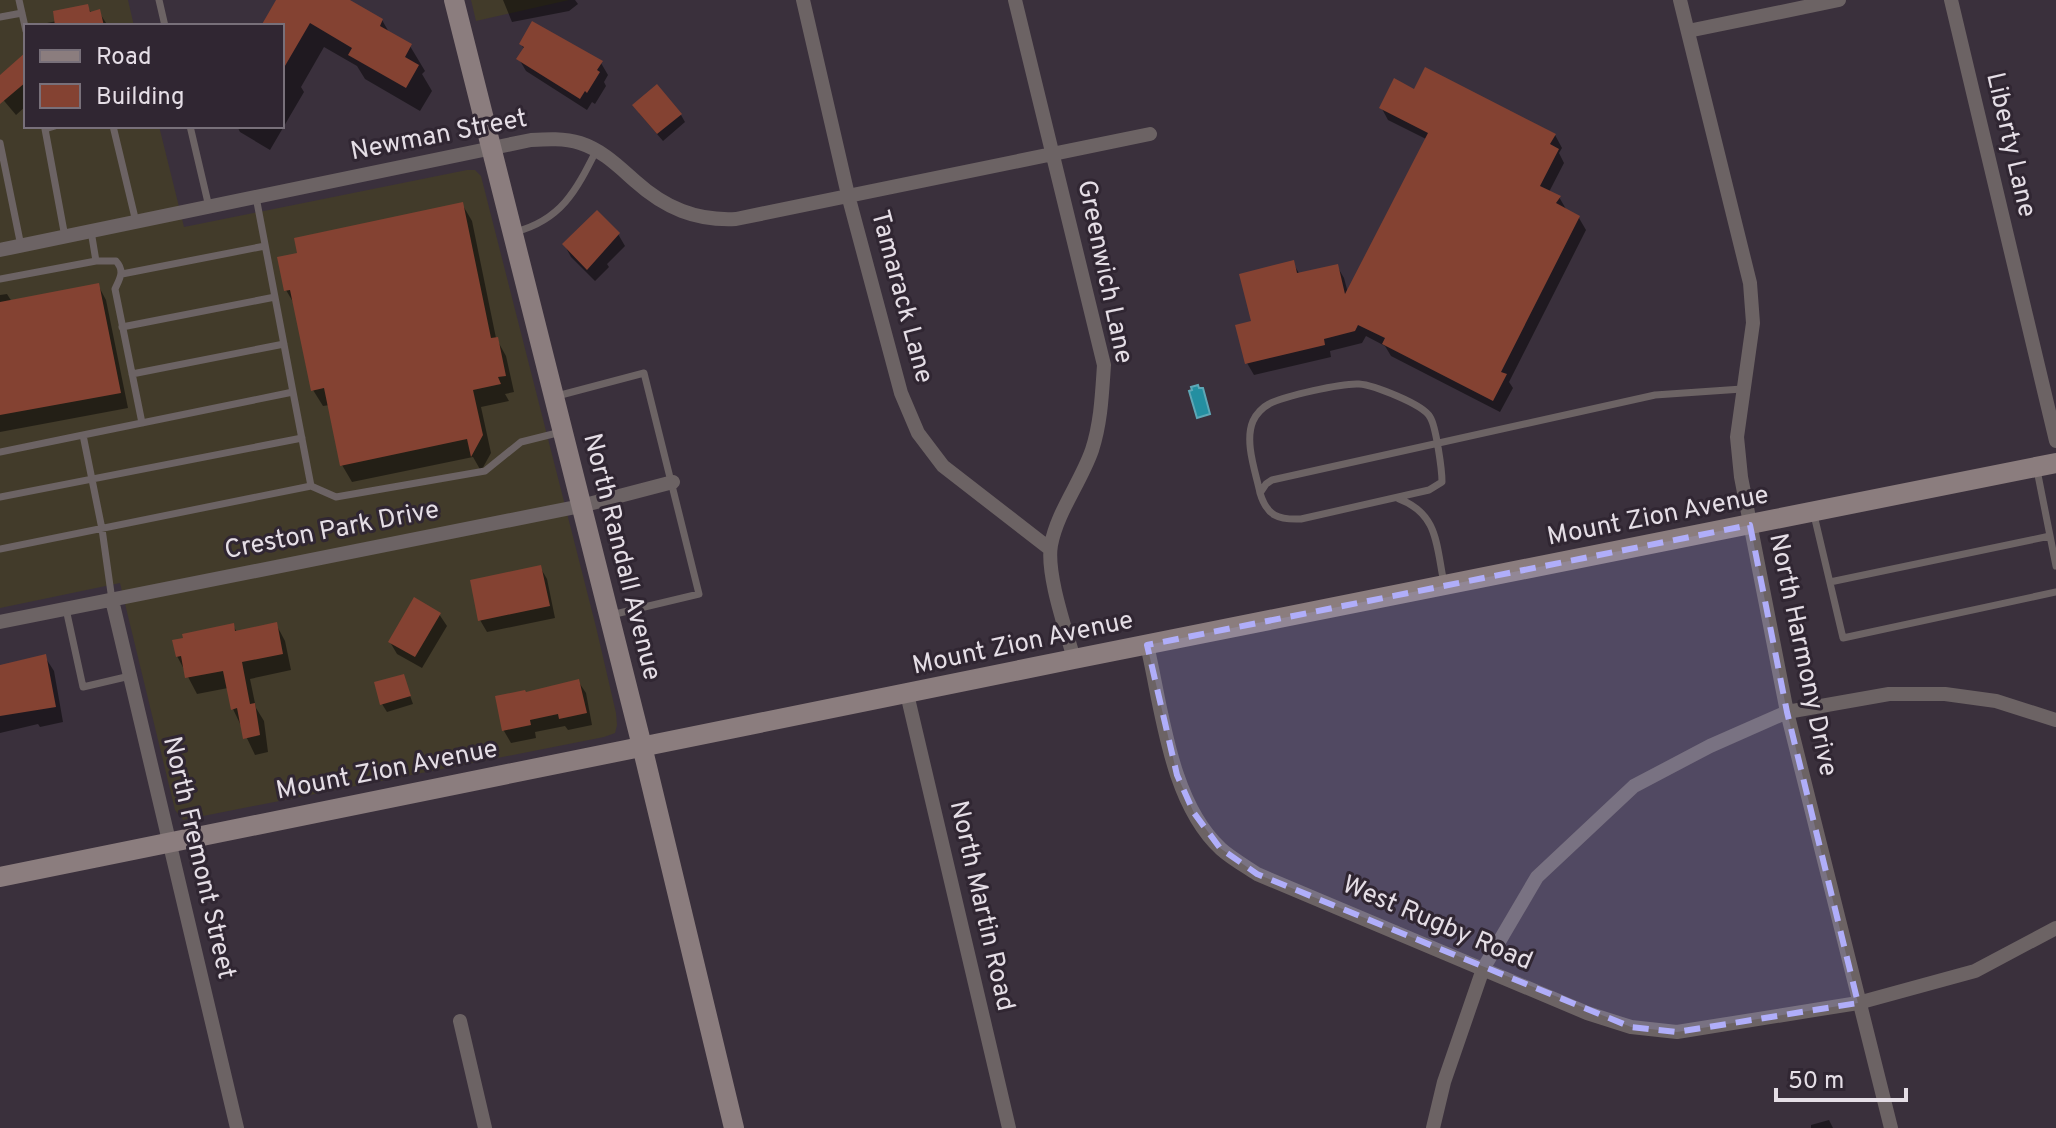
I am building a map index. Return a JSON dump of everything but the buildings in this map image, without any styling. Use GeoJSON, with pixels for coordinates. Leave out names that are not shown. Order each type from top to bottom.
{"type":"FeatureCollection","features":[{"type":"Feature","properties":{"kind":"main road","name":"North Randall Avenue"},"geometry":{"type":"LineString","coordinates":[[454,0],[642,746],[734,1128]]}},
{"type":"Feature","properties":{"kind":"main road","name":"Mount Zion Avenue"},"geometry":{"type":"LineString","coordinates":[[0,877],[2046,465]]}},
{"type":"Feature","properties":{"kind":"street","name":"Tamarack Lane"},"geometry":{"type":"LineString","coordinates":[[803,0],[848,195],[901,393],[918,433],[943,466],[1050,549]]}},
{"type":"Feature","properties":{"kind":"street","name":"Greenwich Lane"},"geometry":{"type":"LineString","coordinates":[[1015,0],[1104,365],[1102,409],[1091,451],[1054,533],[1050,549]]}},
{"type":"Feature","properties":{"kind":"street","name":"North Harmony Drive"},"geometry":{"type":"LineString","coordinates":[[1680,0],[1750,283],[1753,323],[1737,437],[1750,525],[1787,712],[1891,1128]]}},
{"type":"Feature","properties":{"kind":"street"},"geometry":{"type":"LineString","coordinates":[[1688,31],[1839,0]]}},
{"type":"Feature","properties":{"kind":"street","name":"Liberty Lane"},"geometry":{"type":"LineString","coordinates":[[1951,0],[2056,441]]}},
{"type":"Feature","properties":{"kind":"street","name":"Newman Street"},"geometry":{"type":"LineString","coordinates":[[0,250],[492,148],[551,139],[578,142],[597,150],[667,206],[692,216],[714,220],[736,219],[1150,134]]}},
{"type":"Feature","properties":{"kind":"street","name":"Creston Park Drive"},"geometry":{"type":"LineString","coordinates":[[0,622],[581,506],[673,482]]}},
{"type":"Feature","properties":{"kind":"street"},"geometry":{"type":"LineString","coordinates":[[1050,549],[1057,596],[1074,659]]}},
{"type":"Feature","properties":{"kind":"street","name":"North Fremont Street"},"geometry":{"type":"LineString","coordinates":[[112,600],[237,1128]]}},
{"type":"Feature","properties":{"kind":"street","name":"West Rugby Road"},"geometry":{"type":"LineString","coordinates":[[1147,645],[1177,775],[1194,813],[1220,848],[1257,874],[1587,1013],[1631,1027],[1677,1032],[1858,1003],[1975,971],[2056,928]]}},
{"type":"Feature","properties":{"kind":"street","name":"North Martin Road"},"geometry":{"type":"LineString","coordinates":[[907,694],[1009,1128]]}},
{"type":"Feature","properties":{"kind":"street"},"geometry":{"type":"LineString","coordinates":[[1433,1128],[1444,1082],[1483,969],[1537,877],[1634,786],[1710,746],[1787,712],[1889,694],[1945,694],[1996,701],[2056,720]]}},
{"type":"Feature","properties":{"kind":"street"},"geometry":{"type":"LineString","coordinates":[[460,1021],[485,1128]]}},
{"type":"Feature","properties":{"kind":"lane"},"geometry":{"type":"LineString","coordinates":[[19,0],[24,24]]}},
{"type":"Feature","properties":{"kind":"lane"},"geometry":{"type":"LineString","coordinates":[[159,0],[165,24]]}},
{"type":"Feature","properties":{"kind":"lane"},"geometry":{"type":"LineString","coordinates":[[0,17],[22,13]]}},
{"type":"Feature","properties":{"kind":"lane"},"geometry":{"type":"LineString","coordinates":[[45,128],[65,237]]}},
{"type":"Feature","properties":{"kind":"lane"},"geometry":{"type":"LineString","coordinates":[[113,128],[136,222]]}},
{"type":"Feature","properties":{"kind":"lane"},"geometry":{"type":"LineString","coordinates":[[190,128],[209,207]]}},
{"type":"Feature","properties":{"kind":"lane"},"geometry":{"type":"LineString","coordinates":[[0,143],[21,246]]}},
{"type":"Feature","properties":{"kind":"lane"},"geometry":{"type":"LineString","coordinates":[[513,232],[538,226],[558,210],[575,191],[597,150]]}},
{"type":"Feature","properties":{"kind":"lane"},"geometry":{"type":"LineString","coordinates":[[256,197],[311,486]]}},
{"type":"Feature","properties":{"kind":"lane"},"geometry":{"type":"LineString","coordinates":[[91,231],[96,261]]}},
{"type":"Feature","properties":{"kind":"lane"},"geometry":{"type":"LineString","coordinates":[[122,274],[265,246]]}},
{"type":"Feature","properties":{"kind":"lane"},"geometry":{"type":"LineString","coordinates":[[0,279],[96,261],[116,261],[122,274],[115,289],[142,423]]}},
{"type":"Feature","properties":{"kind":"lane"},"geometry":{"type":"LineString","coordinates":[[122,327],[275,297]]}},
{"type":"Feature","properties":{"kind":"lane"},"geometry":{"type":"LineString","coordinates":[[132,374],[284,344]]}},
{"type":"Feature","properties":{"kind":"lane"},"geometry":{"type":"LineString","coordinates":[[553,397],[644,373],[673,482],[699,594],[609,615]]}},
{"type":"Feature","properties":{"kind":"lane"},"geometry":{"type":"LineString","coordinates":[[1358,384],[1424,410],[1431,417],[1436,442],[1442,482],[1429,490],[1290,520],[1280,518],[1264,507],[1250,447],[1251,424],[1266,405],[1358,384]]}},
{"type":"Feature","properties":{"kind":"lane"},"geometry":{"type":"LineString","coordinates":[[1260,493],[1272,480],[1436,442],[1655,395],[1742,389]]}},
{"type":"Feature","properties":{"kind":"lane"},"geometry":{"type":"LineString","coordinates":[[0,452],[293,392]]}},
{"type":"Feature","properties":{"kind":"lane"},"geometry":{"type":"LineString","coordinates":[[0,549],[311,486],[336,497],[485,471],[521,442],[562,432]]}},
{"type":"Feature","properties":{"kind":"lane"},"geometry":{"type":"LineString","coordinates":[[83,435],[102,529],[112,600]]}},
{"type":"Feature","properties":{"kind":"lane"},"geometry":{"type":"LineString","coordinates":[[0,497],[302,438]]}},
{"type":"Feature","properties":{"kind":"lane"},"geometry":{"type":"LineString","coordinates":[[2046,465],[2050,536],[2056,566]]}},
{"type":"Feature","properties":{"kind":"lane"},"geometry":{"type":"LineString","coordinates":[[1397,498],[1416,505],[1430,523],[1445,586]]}},
{"type":"Feature","properties":{"kind":"lane"},"geometry":{"type":"LineString","coordinates":[[1814,513],[1843,638],[2056,592]]}},
{"type":"Feature","properties":{"kind":"lane"},"geometry":{"type":"LineString","coordinates":[[1830,582],[2050,536]]}},
{"type":"Feature","properties":{"kind":"lane"},"geometry":{"type":"LineString","coordinates":[[66,609],[83,687],[130,676]]}},
{"type":"Feature","properties":{"kind":"highlighted area"},"geometry":{"type":"Polygon","coordinates":[[[1750,525],[1787,712],[1858,1003],[1677,1032],[1631,1027],[1257,874],[1220,848],[1194,813],[1177,775],[1147,645],[1750,525]]]}},
{"type":"Feature","properties":{"kind":"shaded area"},"geometry":{"type":"Polygon","coordinates":[[[0,0],[128,0],[134,24],[24,24],[24,128],[159,128],[184,227],[467,170],[475,170],[481,176],[596,627],[616,713],[615,733],[183,820],[175,810],[120,583],[0,608],[0,0]]]}},
{"type":"Feature","properties":{"kind":"shaded area"},"geometry":{"type":"Polygon","coordinates":[[[471,0],[569,0],[476,21],[471,0]]]}},
{"type":"Feature","properties":{"kind":"water"},"geometry":{"type":"Polygon","coordinates":[[[1198,385],[1203,388],[1210,414],[1197,418],[1189,391],[1198,385]]]}}]}
